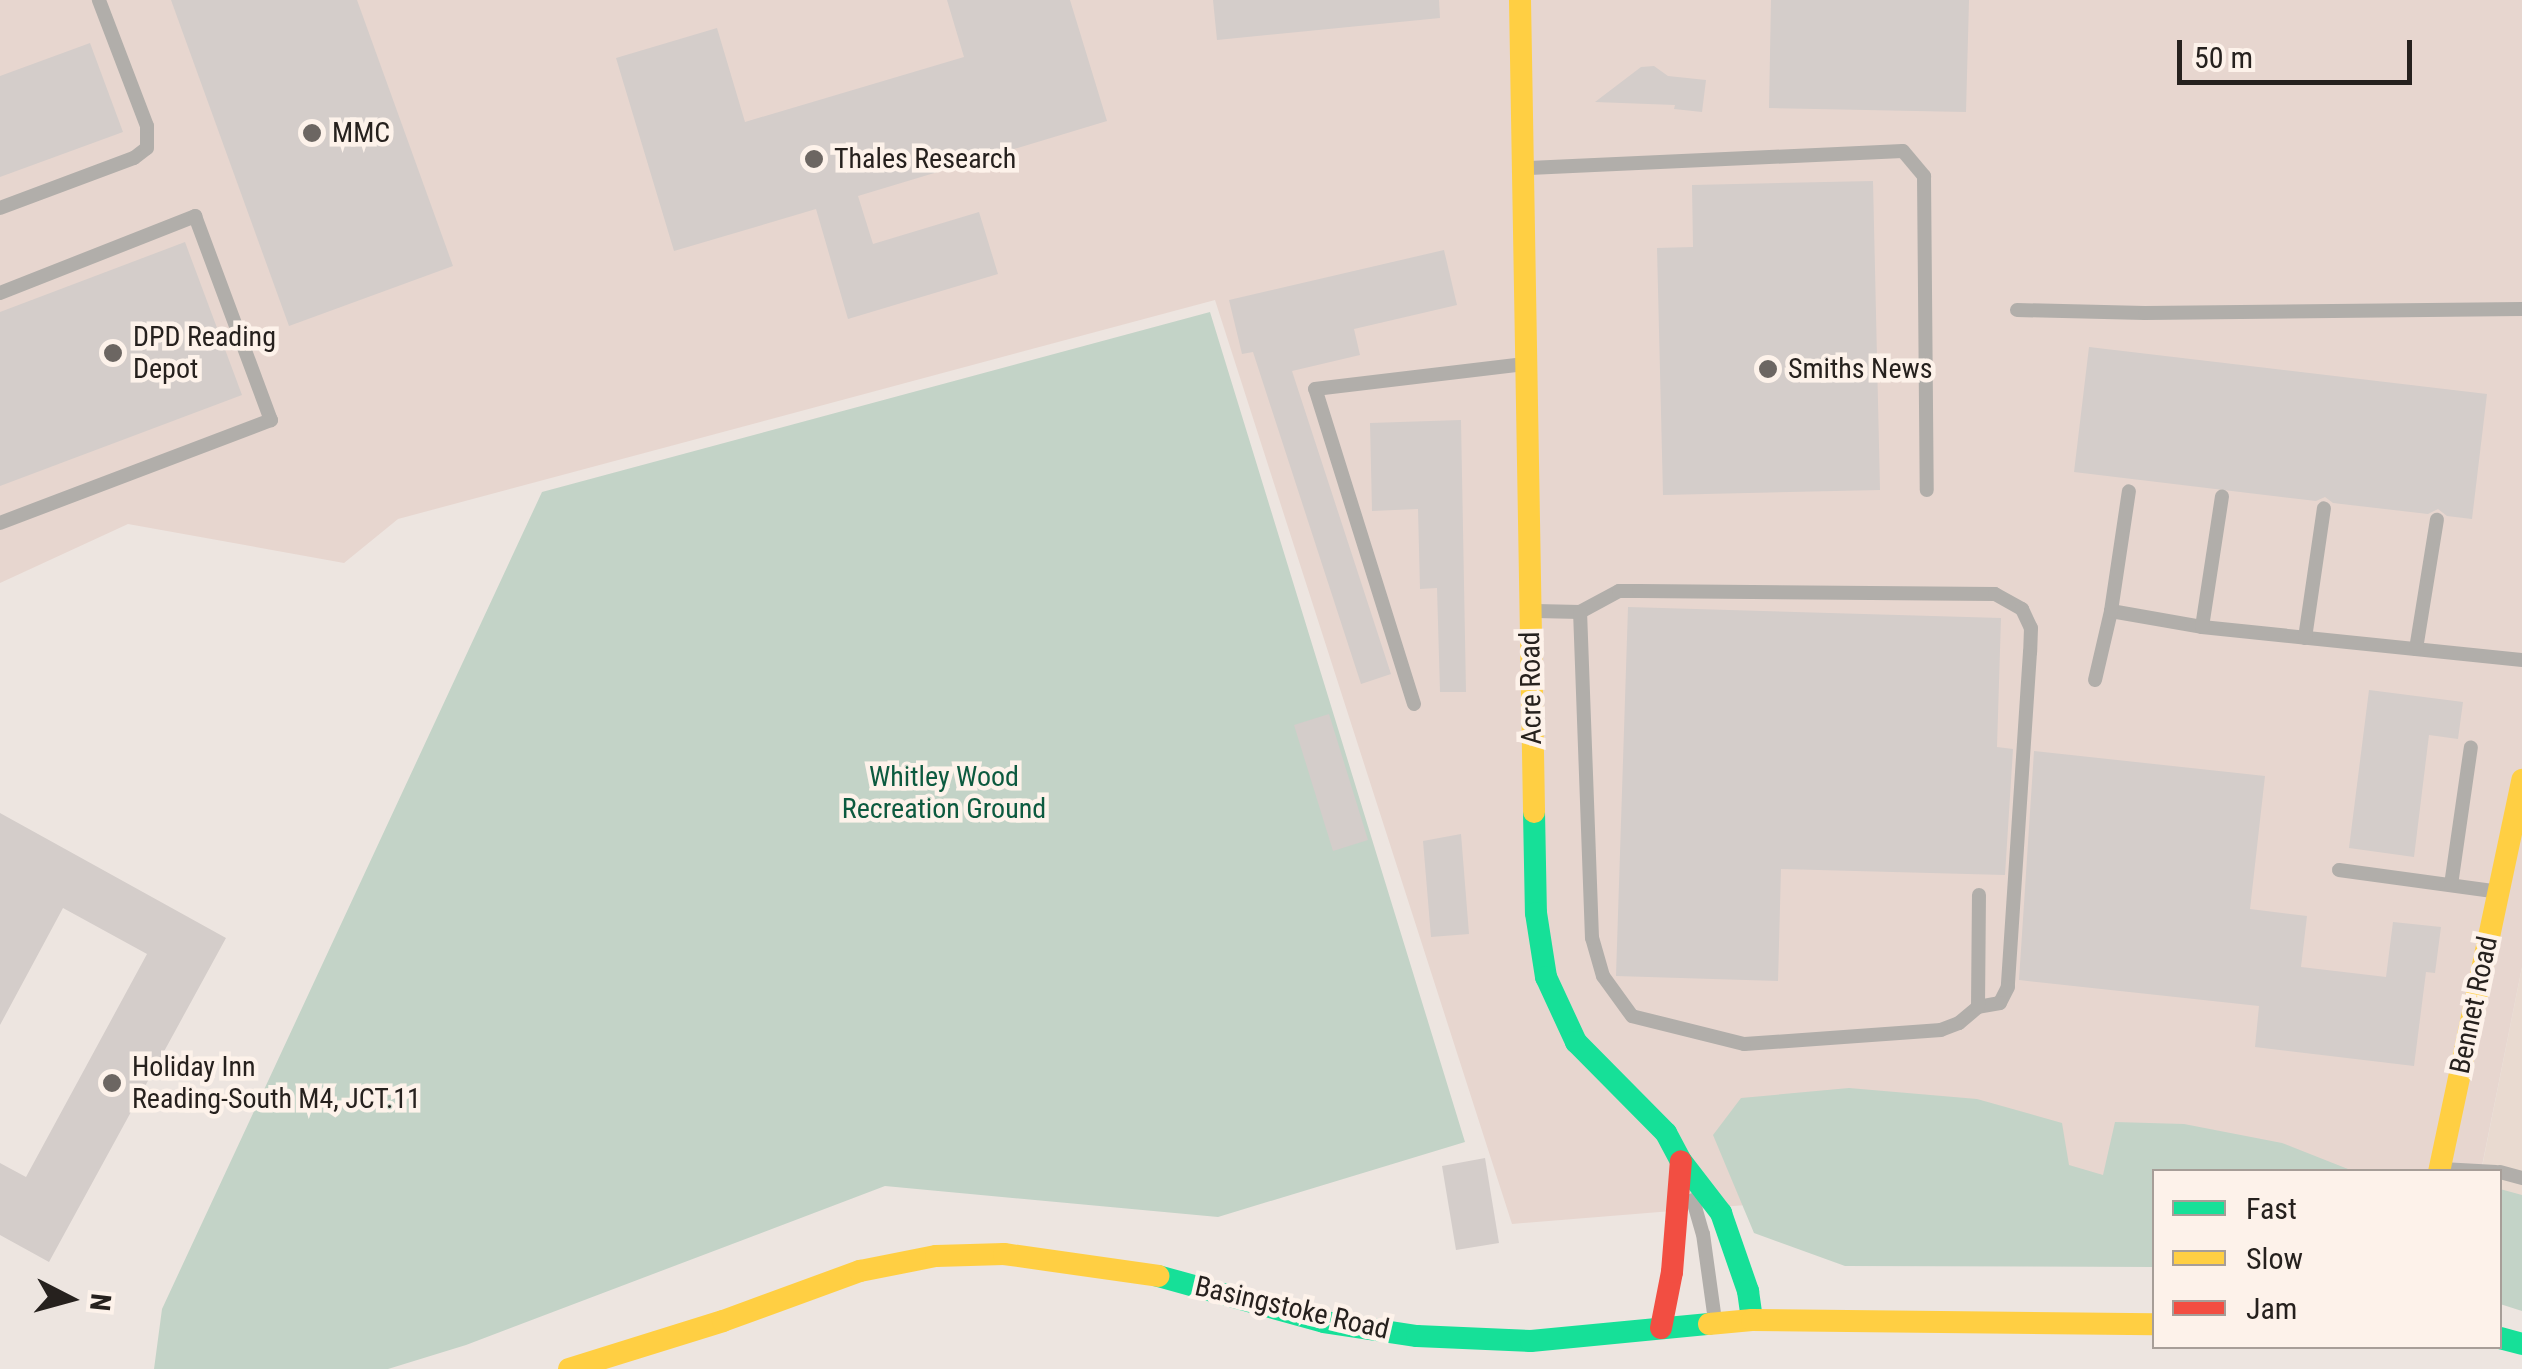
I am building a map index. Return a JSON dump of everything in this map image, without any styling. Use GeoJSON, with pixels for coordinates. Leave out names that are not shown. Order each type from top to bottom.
{"type":"FeatureCollection","features":[{"type":"Feature","properties":{"kind":"street","name":"Acre Road"},"geometry":{"type":"LineString","coordinates":[[1520,0],[1536,913],[1546,977],[1576,1042],[1666,1133],[1680,1161]]}},
{"type":"Feature","properties":{"kind":"street","name":"Bennet Road"},"geometry":{"type":"LineString","coordinates":[[2439,1169],[2522,780]]}},
{"type":"Feature","properties":{"kind":"street"},"geometry":{"type":"LineString","coordinates":[[1680,1161],[1721,1212],[1748,1291],[1752,1320]]}},
{"type":"Feature","properties":{"kind":"street"},"geometry":{"type":"LineString","coordinates":[[1661,1328],[1672,1272],[1680,1161]]}},
{"type":"Feature","properties":{"kind":"street","name":"Basingstoke Road"},"geometry":{"type":"LineString","coordinates":[[569,1369],[724,1320],[860,1271],[936,1256],[1004,1254],[1146,1274],[1324,1322],[1417,1336],[1531,1340],[1752,1320],[2152,1324]]}},
{"type":"Feature","properties":{"kind":"street"},"geometry":{"type":"LineString","coordinates":[[1531,1340],[1531,1369]]}},
{"type":"Feature","properties":{"kind":"lane"},"geometry":{"type":"LineString","coordinates":[[0,208],[134,158],[147,148],[148,126],[99,0]]}},
{"type":"Feature","properties":{"kind":"lane"},"geometry":{"type":"LineString","coordinates":[[1523,168],[1902,151],[1924,176],[1927,490]]}},
{"type":"Feature","properties":{"kind":"lane"},"geometry":{"type":"LineString","coordinates":[[0,293],[196,216],[271,420],[0,523]]}},
{"type":"Feature","properties":{"kind":"lane"},"geometry":{"type":"LineString","coordinates":[[2018,310],[2146,313],[2522,309]]}},
{"type":"Feature","properties":{"kind":"lane"},"geometry":{"type":"LineString","coordinates":[[1414,704],[1315,390],[1526,364]]}},
{"type":"Feature","properties":{"kind":"lane"},"geometry":{"type":"LineString","coordinates":[[2095,680],[2111,611],[2129,492]]}},
{"type":"Feature","properties":{"kind":"lane"},"geometry":{"type":"LineString","coordinates":[[2202,627],[2222,496]]}},
{"type":"Feature","properties":{"kind":"lane"},"geometry":{"type":"LineString","coordinates":[[2305,638],[2324,508]]}},
{"type":"Feature","properties":{"kind":"lane"},"geometry":{"type":"LineString","coordinates":[[2416,649],[2437,520]]}},
{"type":"Feature","properties":{"kind":"lane"},"geometry":{"type":"LineString","coordinates":[[1530,610],[1580,612],[1619,592],[1640,591],[1995,594],[2022,608],[2031,628],[2008,987],[2000,1003],[1978,1007],[1959,1023],[1941,1030],[1744,1044],[1632,1016],[1603,976],[1590,924],[1580,612]]}},
{"type":"Feature","properties":{"kind":"lane"},"geometry":{"type":"LineString","coordinates":[[2111,611],[2202,627],[2522,660]]}},
{"type":"Feature","properties":{"kind":"lane"},"geometry":{"type":"LineString","coordinates":[[2451,884],[2471,746]]}},
{"type":"Feature","properties":{"kind":"lane"},"geometry":{"type":"LineString","coordinates":[[2339,870],[2499,892]]}},
{"type":"Feature","properties":{"kind":"lane"},"geometry":{"type":"LineString","coordinates":[[1978,1007],[1979,896]]}},
{"type":"Feature","properties":{"kind":"lane","name":"Acre Road"},"geometry":{"type":"LineString","coordinates":[[1680,1161],[1704,1234],[1715,1324]]}},
{"type":"Feature","properties":{"kind":"shaded area"},"geometry":{"type":"Polygon","coordinates":[[[0,0],[2522,0],[2522,967],[2481,1169],[2152,1169],[2152,1172],[1512,1224],[1215,300],[398,519],[344,563],[128,524],[0,583],[0,0]]]}},
{"type":"Feature","properties":{"kind":"shaded area"},"geometry":{"type":"Polygon","coordinates":[[[2522,967],[2522,1208],[2502,1203],[2502,1169],[2482,1169],[2522,967]]]}},
{"type":"Feature","properties":{"kind":"green space","name":"Whitley Wood Recreation Ground"},"geometry":{"type":"Polygon","coordinates":[[[1210,312],[1465,1142],[1218,1217],[885,1186],[466,1345],[388,1369],[154,1369],[162,1309],[542,492],[1210,312]]]}},
{"type":"Feature","properties":{"kind":"green space"},"geometry":{"type":"Polygon","coordinates":[[[1849,1088],[1977,1099],[2062,1123],[2069,1165],[2103,1175],[2115,1122],[2184,1124],[2282,1143],[2348,1169],[2152,1169],[2152,1267],[1845,1266],[1754,1233],[1713,1135],[1741,1098],[1849,1088]]]}},
{"type":"Feature","properties":{"kind":"green space"},"geometry":{"type":"Polygon","coordinates":[[[2502,1190],[2522,1195],[2522,1311],[2502,1305],[2502,1190]]]}},
{"type":"Feature","properties":{"kind":"building","name":"MMC"},"geometry":{"type":"Polygon","coordinates":[[[171,0],[357,0],[453,266],[289,326],[171,0]]]}},
{"type":"Feature","properties":{"kind":"building","name":"Thales Research"},"geometry":{"type":"Polygon","coordinates":[[[947,0],[1070,0],[1107,121],[858,196],[873,244],[979,212],[998,274],[848,319],[816,209],[674,251],[616,58],[717,28],[745,122],[964,57],[947,0]]]}},
{"type":"Feature","properties":{"kind":"building"},"geometry":{"type":"Polygon","coordinates":[[[1213,0],[1439,0],[1440,18],[1217,40],[1213,0]]]}},
{"type":"Feature","properties":{"kind":"building"},"geometry":{"type":"Polygon","coordinates":[[[1771,0],[1969,0],[1966,112],[1769,108],[1771,0]]]}},
{"type":"Feature","properties":{"kind":"building"},"geometry":{"type":"Polygon","coordinates":[[[90,43],[123,132],[0,177],[0,76],[90,43]]]}},
{"type":"Feature","properties":{"kind":"building"},"geometry":{"type":"Polygon","coordinates":[[[1654,66],[1668,76],[1706,80],[1702,112],[1674,109],[1675,105],[1595,102],[1641,67],[1654,66]]]}},
{"type":"Feature","properties":{"kind":"building","name":"Smiths News"},"geometry":{"type":"Polygon","coordinates":[[[1873,181],[1880,490],[1663,495],[1657,248],[1693,247],[1692,185],[1873,181]]]}},
{"type":"Feature","properties":{"kind":"building","name":"DPD Reading Depot"},"geometry":{"type":"Polygon","coordinates":[[[185,242],[242,395],[0,486],[0,312],[185,242]]]}},
{"type":"Feature","properties":{"kind":"building"},"geometry":{"type":"Polygon","coordinates":[[[1444,250],[1457,305],[1354,329],[1360,355],[1292,371],[1391,674],[1361,684],[1253,352],[1242,354],[1229,300],[1444,250]]]}},
{"type":"Feature","properties":{"kind":"building"},"geometry":{"type":"Polygon","coordinates":[[[2089,347],[2487,394],[2472,519],[2447,516],[2438,509],[2428,514],[2333,503],[2325,497],[2316,501],[2074,472],[2089,347]]]}},
{"type":"Feature","properties":{"kind":"building"},"geometry":{"type":"Polygon","coordinates":[[[1461,420],[1466,692],[1440,692],[1437,588],[1420,589],[1418,509],[1372,511],[1370,423],[1461,420]]]}},
{"type":"Feature","properties":{"kind":"building"},"geometry":{"type":"Polygon","coordinates":[[[1628,607],[2001,618],[1997,747],[2013,749],[2005,875],[1781,869],[1778,981],[1616,976],[1628,607]]]}},
{"type":"Feature","properties":{"kind":"building"},"geometry":{"type":"Polygon","coordinates":[[[2369,690],[2463,702],[2458,739],[2429,735],[2414,857],[2349,848],[2369,690]]]}},
{"type":"Feature","properties":{"kind":"building"},"geometry":{"type":"Polygon","coordinates":[[[1329,714],[1368,840],[1333,851],[1294,725],[1329,714]]]}},
{"type":"Feature","properties":{"kind":"building"},"geometry":{"type":"Polygon","coordinates":[[[2034,751],[2265,776],[2250,909],[2307,916],[2301,967],[2386,977],[2393,922],[2441,927],[2435,973],[2426,972],[2414,1066],[2255,1047],[2259,1006],[2019,980],[2034,751]]]}},
{"type":"Feature","properties":{"kind":"building","name":"Holiday Inn Reading-South M4, JCT.11"},"geometry":{"type":"Polygon","coordinates":[[[0,813],[226,938],[49,1262],[0,1235],[0,1163],[26,1177],[147,954],[63,908],[0,1025],[0,813]]]}},
{"type":"Feature","properties":{"kind":"building"},"geometry":{"type":"Polygon","coordinates":[[[1461,834],[1469,934],[1431,937],[1423,841],[1461,834]]]}},
{"type":"Feature","properties":{"kind":"building"},"geometry":{"type":"Polygon","coordinates":[[[1485,1158],[1499,1243],[1456,1250],[1442,1166],[1485,1158]]]}},
{"type":"Feature","properties":{"kind":"traffic: fast"},"geometry":{"type":"LineString","coordinates":[[1534,812],[1536,913],[1546,977],[1576,1042],[1666,1133],[1681,1161],[1721,1213],[1748,1291],[1752,1320]]}},
{"type":"Feature","properties":{"kind":"traffic: fast"},"geometry":{"type":"LineString","coordinates":[[1158,1276],[1324,1322],[1417,1336],[1531,1341],[1709,1324]]}},
{"type":"Feature","properties":{"kind":"traffic: fast"},"geometry":{"type":"LineString","coordinates":[[2502,1339],[2522,1344]]}},
{"type":"Feature","properties":{"kind":"traffic: slow"},"geometry":{"type":"LineString","coordinates":[[1520,0],[1534,812]]}},
{"type":"Feature","properties":{"kind":"traffic: slow"},"geometry":{"type":"LineString","coordinates":[[2440,1169],[2522,780]]}},
{"type":"Feature","properties":{"kind":"traffic: slow"},"geometry":{"type":"LineString","coordinates":[[569,1369],[723,1321],[860,1271],[936,1256],[1004,1254],[1158,1276]]}},
{"type":"Feature","properties":{"kind":"traffic: slow"},"geometry":{"type":"LineString","coordinates":[[1709,1324],[1752,1320],[2152,1324]]}},
{"type":"Feature","properties":{"kind":"traffic: jam"},"geometry":{"type":"LineString","coordinates":[[1661,1328],[1672,1272],[1681,1161]]}},
{"type":"Feature","properties":{"kind":"place","name":"MMC"},"geometry":{"type":"Point","coordinates":[312,133]}},
{"type":"Feature","properties":{"kind":"place","name":"Thales Research"},"geometry":{"type":"Point","coordinates":[814,159]}},
{"type":"Feature","properties":{"kind":"place","name":"DPD Reading Depot"},"geometry":{"type":"Point","coordinates":[113,353]}},
{"type":"Feature","properties":{"kind":"place","name":"Smiths News"},"geometry":{"type":"Point","coordinates":[1768,369]}},
{"type":"Feature","properties":{"kind":"place","name":"Holiday Inn Reading-South M4, JCT.11"},"geometry":{"type":"Point","coordinates":[112,1083]}}]}
